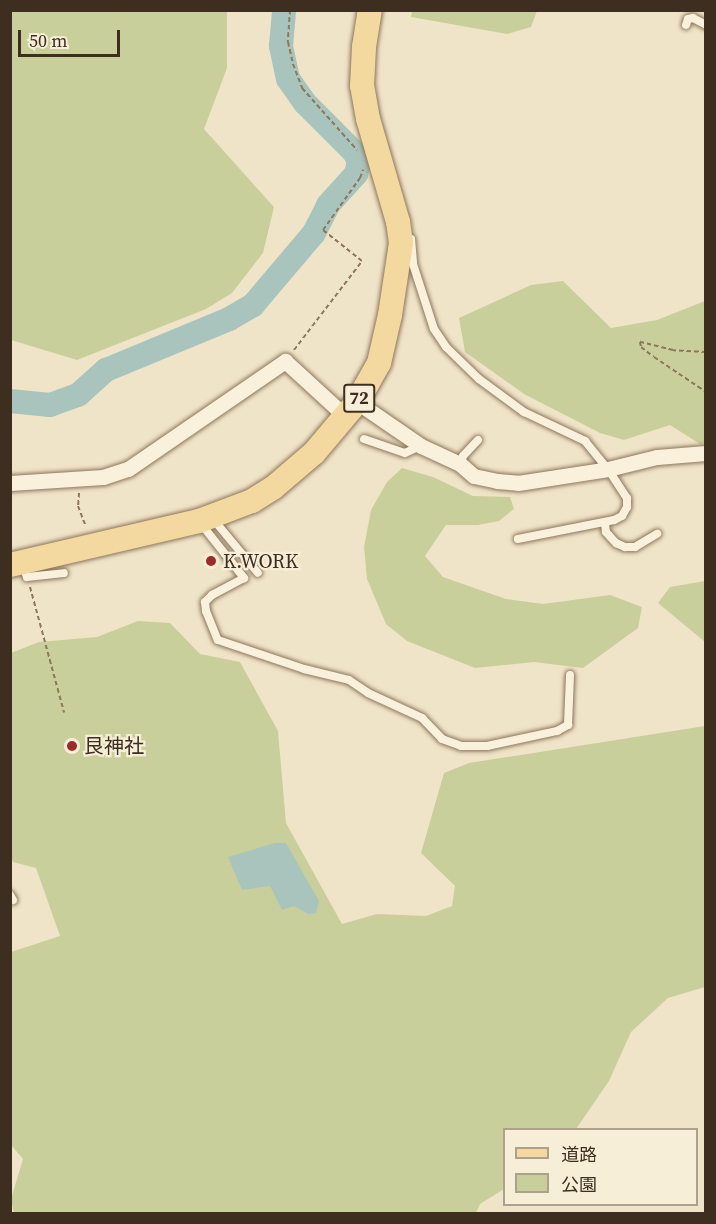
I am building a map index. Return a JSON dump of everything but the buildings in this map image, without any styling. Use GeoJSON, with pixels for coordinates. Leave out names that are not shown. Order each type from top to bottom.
{"type":"FeatureCollection","features":[{"type":"Feature","properties":{"kind":"main road","name":"72"},"geometry":{"type":"LineString","coordinates":[[20,568],[99,544],[205,519],[252,501],[273,488],[314,453],[351,409],[379,363],[401,243],[398,222],[368,119],[362,86],[364,47],[370,10]]}},
{"type":"Feature","properties":{"kind":"street"},"geometry":{"type":"LineString","coordinates":[[10,483],[104,477],[128,469],[285,361],[351,409],[460,464],[474,476],[518,483],[608,469],[657,457],[705,453]]}},
{"type":"Feature","properties":{"kind":"lane"},"geometry":{"type":"LineString","coordinates":[[686,25],[688,19],[693,18],[705,25]]}},
{"type":"Feature","properties":{"kind":"lane"},"geometry":{"type":"LineString","coordinates":[[398,222],[411,234],[413,264],[434,329],[446,347],[479,379],[524,412],[585,441],[608,469],[627,498],[627,507],[622,516],[605,524],[518,539]]}},
{"type":"Feature","properties":{"kind":"lane"},"geometry":{"type":"LineString","coordinates":[[364,439],[405,453],[421,446]]}},
{"type":"Feature","properties":{"kind":"lane"},"geometry":{"type":"LineString","coordinates":[[460,464],[462,456],[478,440]]}},
{"type":"Feature","properties":{"kind":"lane"},"geometry":{"type":"LineString","coordinates":[[205,519],[258,573]]}},
{"type":"Feature","properties":{"kind":"lane"},"geometry":{"type":"LineString","coordinates":[[205,519],[244,578],[205,602],[206,611],[218,640],[304,669],[349,680],[368,693],[422,718],[442,739],[461,746],[487,746],[526,740],[557,731],[568,725],[570,675]]}},
{"type":"Feature","properties":{"kind":"lane"},"geometry":{"type":"LineString","coordinates":[[605,524],[606,532],[616,543],[625,547],[635,547],[657,534]]}},
{"type":"Feature","properties":{"kind":"lane"},"geometry":{"type":"LineString","coordinates":[[20,568],[64,573]]}},
{"type":"Feature","properties":{"kind":"path"},"geometry":{"type":"LineString","coordinates":[[290,10],[288,42],[302,88],[358,152]]}},
{"type":"Feature","properties":{"kind":"path"},"geometry":{"type":"LineString","coordinates":[[285,361],[362,261],[323,230],[360,178],[363,169]]}},
{"type":"Feature","properties":{"kind":"path"},"geometry":{"type":"LineString","coordinates":[[705,352],[673,350],[640,342],[641,347],[705,392]]}},
{"type":"Feature","properties":{"kind":"path"},"geometry":{"type":"LineString","coordinates":[[81,479],[78,506],[80,514],[99,544]]}},
{"type":"Feature","properties":{"kind":"path"},"geometry":{"type":"LineString","coordinates":[[20,568],[64,711]]}},
{"type":"Feature","properties":{"kind":"green space"},"geometry":{"type":"Polygon","coordinates":[[[412,10],[537,11],[531,27],[507,34],[411,17],[412,10]]]}},
{"type":"Feature","properties":{"kind":"green space"},"geometry":{"type":"Polygon","coordinates":[[[10,11],[227,11],[227,68],[204,129],[274,207],[263,253],[232,293],[206,309],[77,360],[11,340],[10,11]]]}},
{"type":"Feature","properties":{"kind":"green space"},"geometry":{"type":"Polygon","coordinates":[[[563,281],[611,328],[657,320],[705,301],[705,443],[700,444],[670,425],[624,440],[600,433],[524,394],[465,352],[459,318],[531,285],[563,281]]]}},
{"type":"Feature","properties":{"kind":"green space"},"geometry":{"type":"Polygon","coordinates":[[[402,468],[433,477],[473,496],[510,497],[514,509],[499,521],[478,525],[446,525],[425,556],[443,577],[506,599],[543,604],[610,595],[642,607],[638,628],[583,668],[534,662],[475,668],[407,641],[386,624],[367,579],[364,547],[371,510],[387,482],[402,468]]]}},
{"type":"Feature","properties":{"kind":"green space"},"geometry":{"type":"Polygon","coordinates":[[[706,581],[705,642],[658,603],[670,587],[706,581]]]}},
{"type":"Feature","properties":{"kind":"green space"},"geometry":{"type":"Polygon","coordinates":[[[138,621],[170,623],[200,654],[240,662],[278,731],[286,823],[342,924],[377,914],[426,916],[452,906],[455,886],[421,853],[444,773],[469,763],[705,726],[705,987],[668,998],[631,1032],[609,1081],[577,1128],[503,1128],[503,1190],[480,1204],[476,1213],[14,1213],[11,1199],[23,1159],[11,1145],[11,952],[60,936],[36,868],[13,862],[11,857],[11,653],[39,642],[97,637],[138,621]]]}},
{"type":"Feature","properties":{"kind":"water"},"geometry":{"type":"Polygon","coordinates":[[[275,843],[286,843],[319,901],[316,913],[308,914],[294,906],[282,910],[270,886],[242,890],[228,857],[275,843]]]}},
{"type":"Feature","properties":{"kind":"waterway"},"geometry":{"type":"LineString","coordinates":[[10,401],[50,405],[78,395],[106,370],[229,319],[253,305],[314,233],[328,205],[356,174],[359,162],[355,153],[305,103],[288,79],[281,46],[284,10]]}},
{"type":"Feature","properties":{"kind":"place","name":"K.WORK"},"geometry":{"type":"Point","coordinates":[211,561]}},
{"type":"Feature","properties":{"kind":"place","name":"艮神社"},"geometry":{"type":"Point","coordinates":[72,746]}}]}
